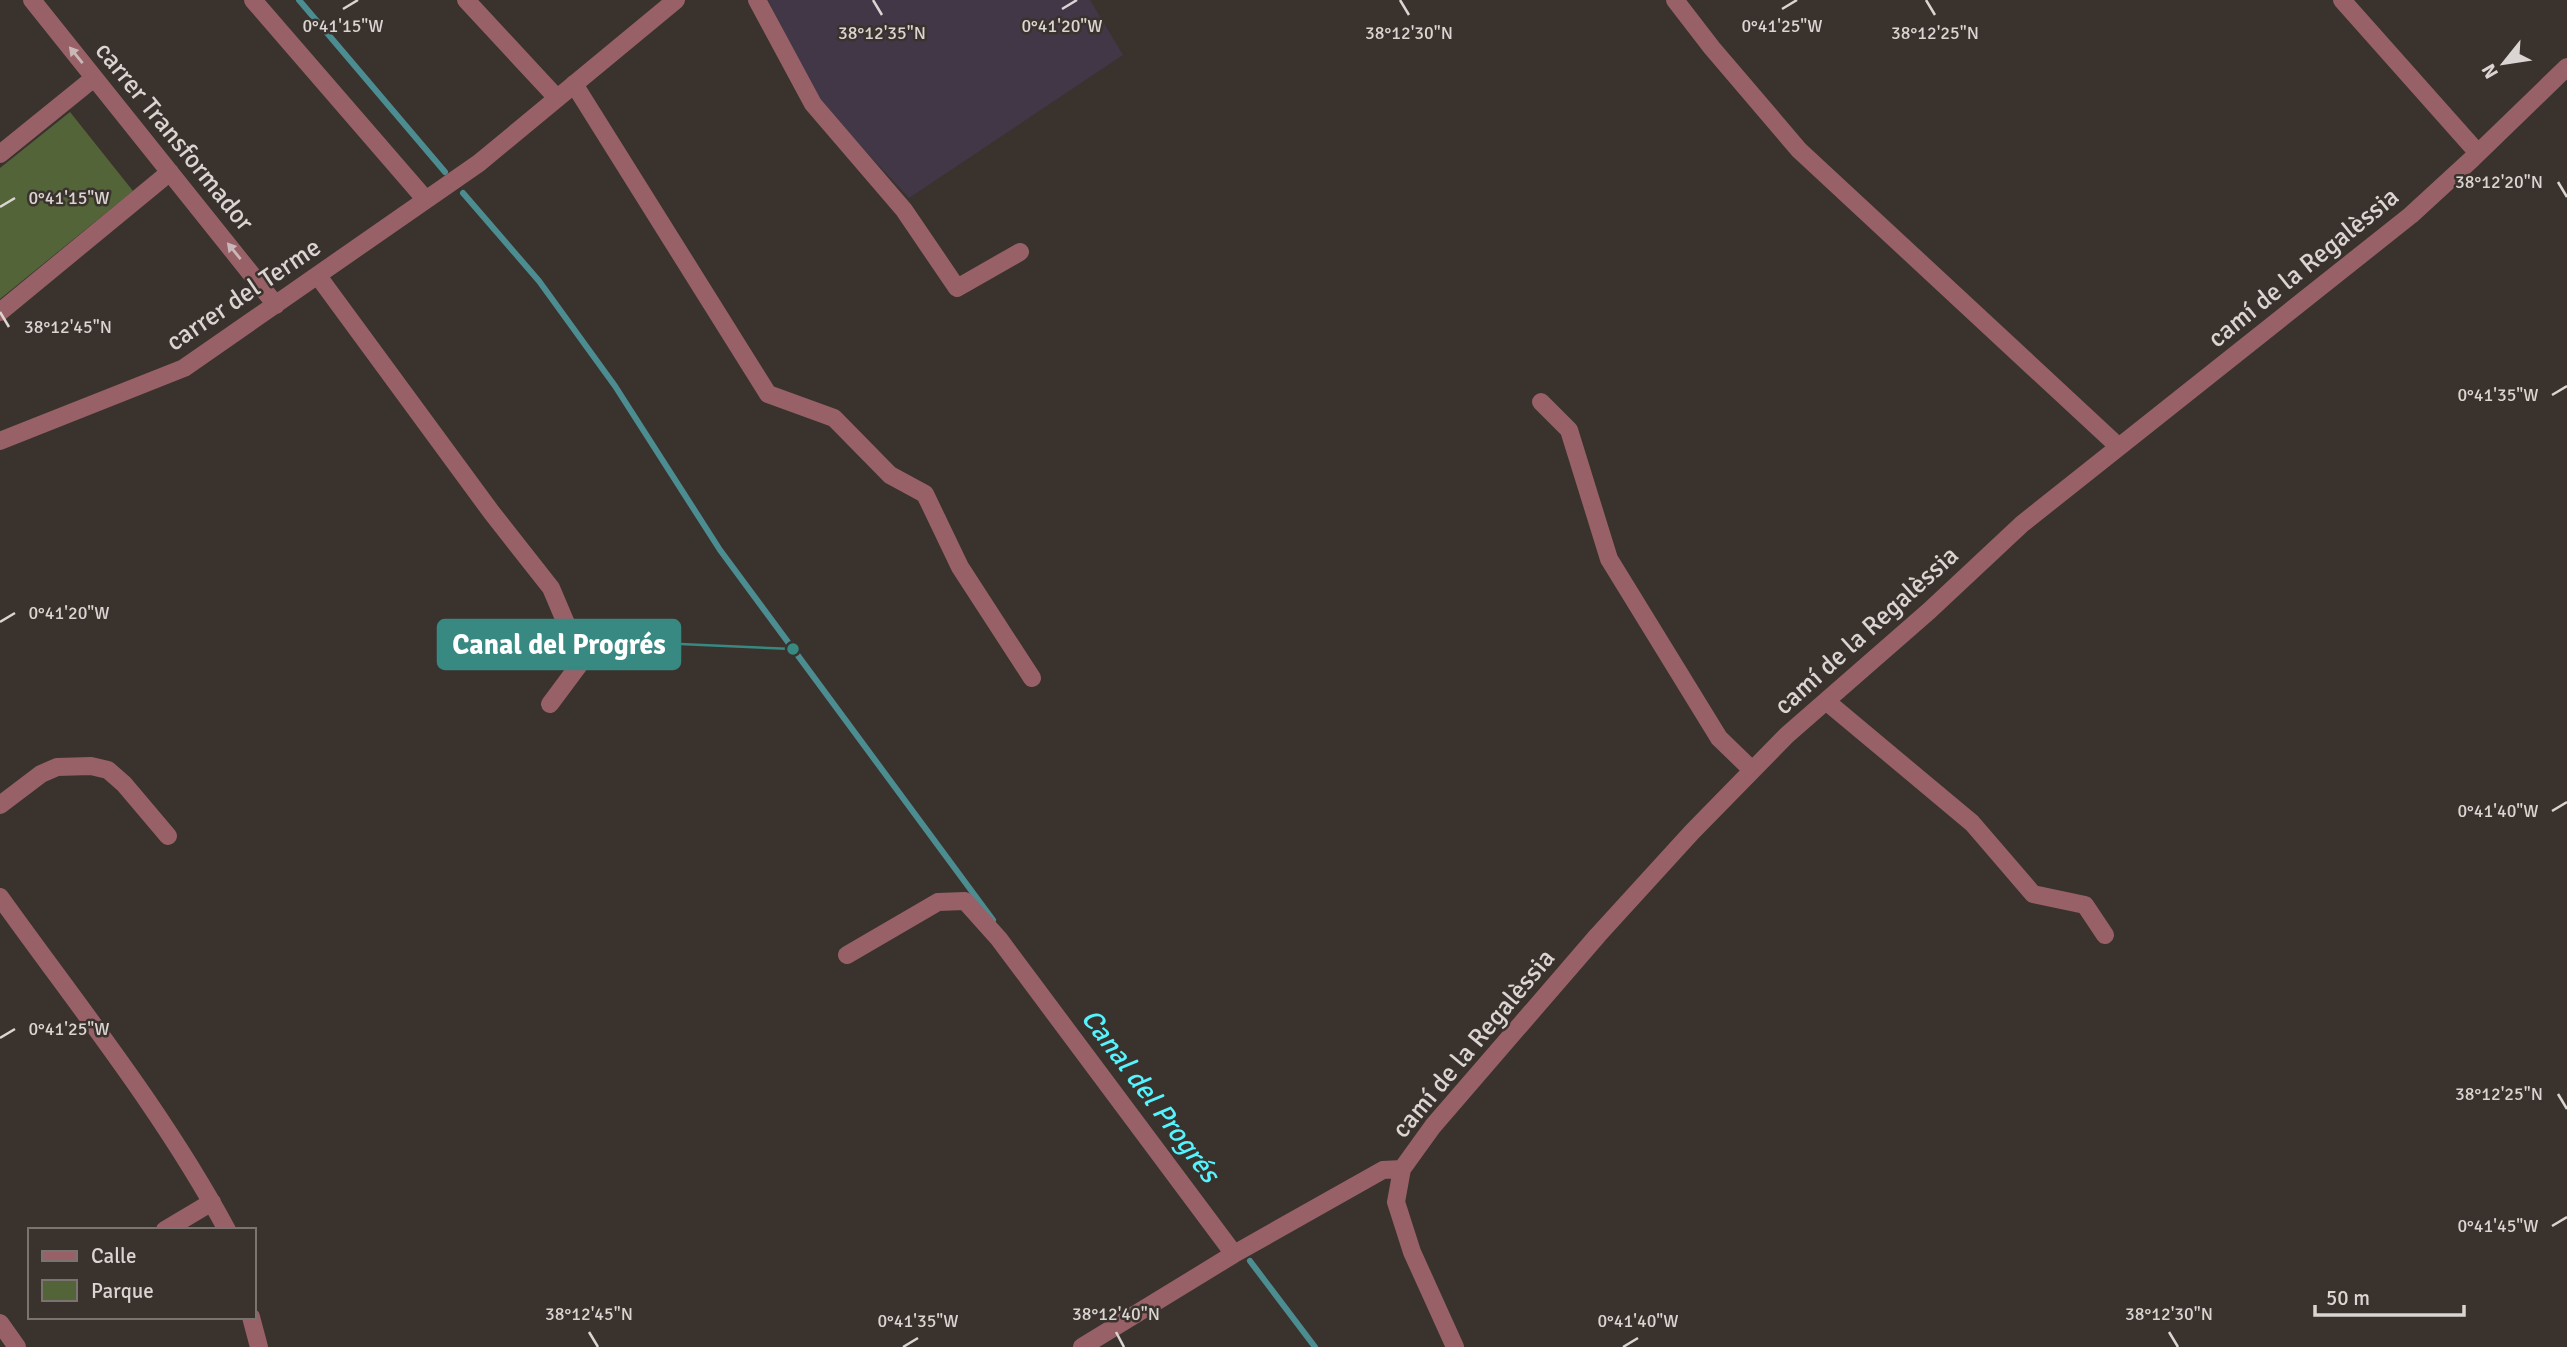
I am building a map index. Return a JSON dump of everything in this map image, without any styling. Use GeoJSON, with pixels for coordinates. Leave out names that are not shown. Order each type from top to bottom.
{"type":"FeatureCollection","features":[{"type":"Feature","properties":{"kind":"street","name":"carrer Transformador"},"geometry":{"type":"LineString","coordinates":[[32,0],[276,305]]}},
{"type":"Feature","properties":{"kind":"street"},"geometry":{"type":"LineString","coordinates":[[253,0],[426,200]]}},
{"type":"Feature","properties":{"kind":"street"},"geometry":{"type":"LineString","coordinates":[[466,0],[557,98]]}},
{"type":"Feature","properties":{"kind":"street","name":"carrer del Terme"},"geometry":{"type":"LineString","coordinates":[[0,441],[184,368],[479,163],[676,0]]}},
{"type":"Feature","properties":{"kind":"street"},"geometry":{"type":"LineString","coordinates":[[757,0],[813,104],[904,210],[957,288],[1020,252]]}},
{"type":"Feature","properties":{"kind":"street"},"geometry":{"type":"LineString","coordinates":[[1675,0],[1712,48],[1800,150],[2119,447]]}},
{"type":"Feature","properties":{"kind":"street"},"geometry":{"type":"LineString","coordinates":[[2342,0],[2478,153]]}},
{"type":"Feature","properties":{"kind":"street","name":"camí de la Regalèssia"},"geometry":{"type":"LineString","coordinates":[[1455,1347],[1412,1252],[1396,1202],[1402,1169],[1433,1126],[1598,935],[1787,735],[1929,611],[2022,524],[2411,215],[2567,66]]}},
{"type":"Feature","properties":{"kind":"street"},"geometry":{"type":"LineString","coordinates":[[0,154],[94,78]]}},
{"type":"Feature","properties":{"kind":"street"},"geometry":{"type":"LineString","coordinates":[[574,84],[768,394],[834,418],[890,475],[925,494],[960,567],[1031,678]]}},
{"type":"Feature","properties":{"kind":"street"},"geometry":{"type":"LineString","coordinates":[[0,312],[170,172]]}},
{"type":"Feature","properties":{"kind":"street"},"geometry":{"type":"LineString","coordinates":[[318,276],[492,513],[551,588],[582,661],[550,704]]}},
{"type":"Feature","properties":{"kind":"street"},"geometry":{"type":"LineString","coordinates":[[1541,402],[1569,430],[1609,559],[1718,738],[1752,770]]}},
{"type":"Feature","properties":{"kind":"street"},"geometry":{"type":"LineString","coordinates":[[1826,701],[1972,823],[2033,894],[2085,905],[2105,935]]}},
{"type":"Feature","properties":{"kind":"street"},"geometry":{"type":"LineString","coordinates":[[0,805],[57,767],[91,766],[107,770],[124,784],[168,836]]}},
{"type":"Feature","properties":{"kind":"street"},"geometry":{"type":"LineString","coordinates":[[0,897],[123,1064],[197,1174],[226,1228]]}},
{"type":"Feature","properties":{"kind":"street"},"geometry":{"type":"LineString","coordinates":[[847,955],[938,902],[965,901],[999,939],[1234,1254]]}},
{"type":"Feature","properties":{"kind":"street"},"geometry":{"type":"LineString","coordinates":[[1082,1347],[1234,1254],[1383,1170],[1402,1169]]}},
{"type":"Feature","properties":{"kind":"street"},"geometry":{"type":"LineString","coordinates":[[168,1228],[212,1202]]}},
{"type":"Feature","properties":{"kind":"street"},"geometry":{"type":"LineString","coordinates":[[252,1319],[259,1347]]}},
{"type":"Feature","properties":{"kind":"street"},"geometry":{"type":"LineString","coordinates":[[0,1323],[17,1347]]}},
{"type":"Feature","properties":{"kind":"shaded area"},"geometry":{"type":"Polygon","coordinates":[[[768,0],[1090,0],[1123,55],[909,198],[819,101],[768,0]]]}},
{"type":"Feature","properties":{"kind":"green space"},"geometry":{"type":"Polygon","coordinates":[[[70,112],[133,191],[0,299],[0,168],[70,112]]]}},
{"type":"Feature","properties":{"kind":"waterway","name":"Canal del Progrés"},"geometry":{"type":"LineString","coordinates":[[299,0],[445,172]]}},
{"type":"Feature","properties":{"kind":"waterway","name":"Canal del Progrés"},"geometry":{"type":"LineString","coordinates":[[463,193],[539,281],[615,386],[720,550],[993,920]]}},
{"type":"Feature","properties":{"kind":"waterway","name":"Canal del Progrés"},"geometry":{"type":"LineString","coordinates":[[1250,1261],[1315,1347]]}},
{"type":"Feature","properties":{"kind":"place","name":"Canal del Progrés"},"geometry":{"type":"Point","coordinates":[793,649]}}]}
